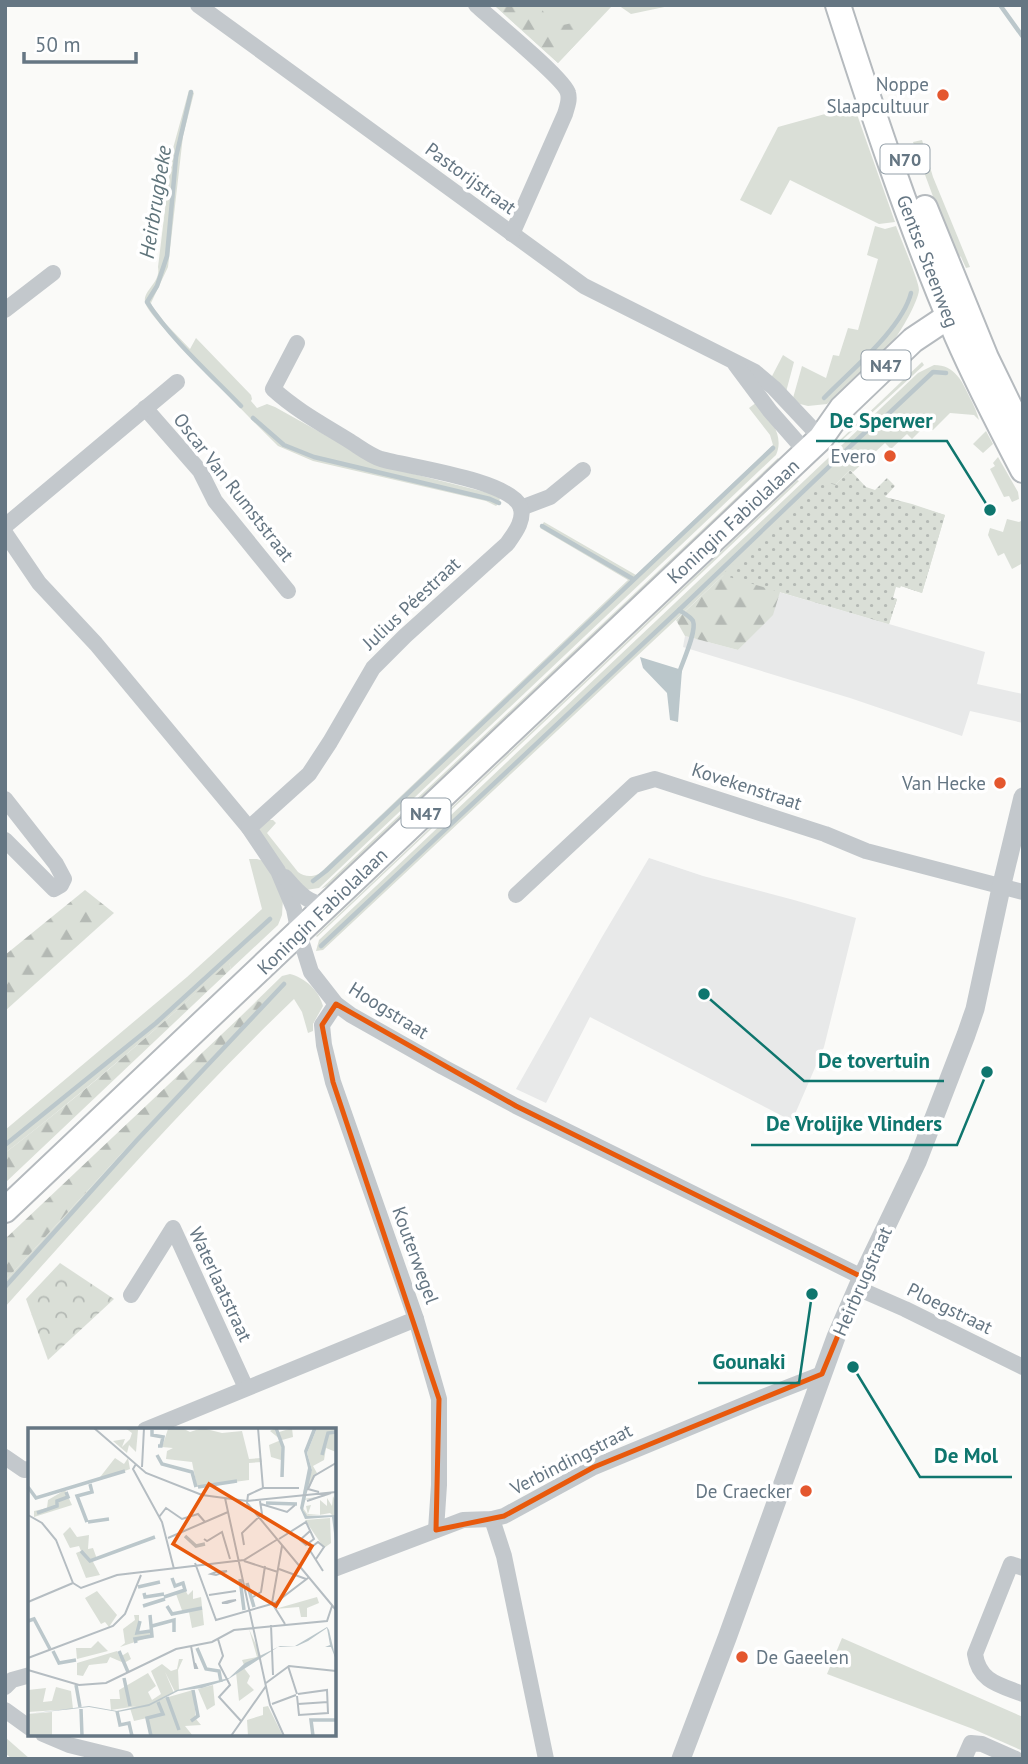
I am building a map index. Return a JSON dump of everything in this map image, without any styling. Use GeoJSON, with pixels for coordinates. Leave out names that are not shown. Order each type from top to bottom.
{"type":"FeatureCollection","features":[{"type":"Feature","properties":{"kind":"main road","name":"Gentse Steenweg"},"geometry":{"type":"LineString","coordinates":[[838,5],[888,157],[1023,470]]}},
{"type":"Feature","properties":{"kind":"main road","name":"Gentse Steenweg"},"geometry":{"type":"LineString","coordinates":[[856,5],[961,322],[986,358],[1023,434]]}},
{"type":"Feature","properties":{"kind":"main road","name":"Koningin Fabiolalaan"},"geometry":{"type":"LineString","coordinates":[[5,1210],[813,445],[850,420],[961,322]]}},
{"type":"Feature","properties":{"kind":"street","name":"Pastorijstraat"},"geometry":{"type":"LineString","coordinates":[[198,5],[584,286],[733,362],[770,411],[813,445]]}},
{"type":"Feature","properties":{"kind":"street"},"geometry":{"type":"LineString","coordinates":[[476,5],[568,90],[569,103],[565,114],[512,234]]}},
{"type":"Feature","properties":{"kind":"street"},"geometry":{"type":"LineString","coordinates":[[5,310],[53,273]]}},
{"type":"Feature","properties":{"kind":"street"},"geometry":{"type":"LineString","coordinates":[[297,343],[273,389],[290,405],[377,458],[479,482],[503,491],[514,498],[521,508],[550,496],[583,470]]}},
{"type":"Feature","properties":{"kind":"street","name":"Oscar Van Rumststraat"},"geometry":{"type":"LineString","coordinates":[[5,526],[177,382]]}},
{"type":"Feature","properties":{"kind":"street","name":"Oscar Van Rumststraat"},"geometry":{"type":"LineString","coordinates":[[145,408],[200,471],[215,501],[288,591]]}},
{"type":"Feature","properties":{"kind":"street","name":"Julius Péestraat"},"geometry":{"type":"LineString","coordinates":[[249,828],[309,774],[373,668],[507,544],[521,519],[521,508]]}},
{"type":"Feature","properties":{"kind":"street","name":"Hoogstraat"},"geometry":{"type":"LineString","coordinates":[[5,533],[39,583],[96,644],[249,828],[278,870],[293,909],[311,972],[336,1004],[351,1015],[516,1106],[860,1283]]}},
{"type":"Feature","properties":{"kind":"street","name":"Kovekenstraat"},"geometry":{"type":"LineString","coordinates":[[516,895],[634,785],[655,779],[825,834],[866,851],[1023,892]]}},
{"type":"Feature","properties":{"kind":"street","name":"Heirbrugstraat"},"geometry":{"type":"LineString","coordinates":[[681,1759],[836,1337],[917,1162],[966,1035],[975,1009],[1023,797]]}},
{"type":"Feature","properties":{"kind":"street"},"geometry":{"type":"LineString","coordinates":[[5,799],[26,825],[64,878],[61,885],[54,889],[6,842],[26,825]]}},
{"type":"Feature","properties":{"kind":"street"},"geometry":{"type":"LineString","coordinates":[[278,870],[308,900],[321,905],[330,904]]}},
{"type":"Feature","properties":{"kind":"street","name":"Kouterwegel"},"geometry":{"type":"LineString","coordinates":[[336,1004],[322,1025],[332,1082],[416,1319],[439,1399],[436,1530]]}},
{"type":"Feature","properties":{"kind":"street","name":"Waterlaatstraat"},"geometry":{"type":"LineString","coordinates":[[131,1295],[173,1228],[246,1388]]}},
{"type":"Feature","properties":{"kind":"street","name":"Ploegstraat"},"geometry":{"type":"LineString","coordinates":[[860,1283],[905,1309],[1023,1367]]}},
{"type":"Feature","properties":{"kind":"street"},"geometry":{"type":"LineString","coordinates":[[150,1428],[416,1319]]}},
{"type":"Feature","properties":{"kind":"street","name":"Verbindingstraat"},"geometry":{"type":"LineString","coordinates":[[336,1568],[463,1520],[504,1516],[594,1466],[822,1374]]}},
{"type":"Feature","properties":{"kind":"street"},"geometry":{"type":"LineString","coordinates":[[5,1457],[24,1470],[28,1469]]}},
{"type":"Feature","properties":{"kind":"street"},"geometry":{"type":"LineString","coordinates":[[492,1519],[504,1556],[546,1759]]}},
{"type":"Feature","properties":{"kind":"street"},"geometry":{"type":"LineString","coordinates":[[1023,1568],[1011,1564],[975,1654],[976,1665],[986,1679],[1023,1695]]}},
{"type":"Feature","properties":{"kind":"street"},"geometry":{"type":"LineString","coordinates":[[5,1687],[12,1680],[28,1676]]}},
{"type":"Feature","properties":{"kind":"street"},"geometry":{"type":"LineString","coordinates":[[5,1710],[28,1727]]}},
{"type":"Feature","properties":{"kind":"street"},"geometry":{"type":"LineString","coordinates":[[48,1736],[69,1745],[126,1759]]}},
{"type":"Feature","properties":{"kind":"street"},"geometry":{"type":"LineString","coordinates":[[964,1759],[971,1743],[982,1744],[1016,1759]]}},
{"type":"Feature","properties":{"kind":"highlighted area"},"geometry":{"type":"Polygon","coordinates":[[[336,1004],[516,1106],[862,1277],[822,1374],[594,1467],[504,1516],[436,1530],[439,1399],[333,1082],[322,1025],[336,1004]]]}},
{"type":"Feature","properties":{"kind":"shaded area"},"geometry":{"type":"Polygon","coordinates":[[[779,592],[985,652],[977,684],[1023,694],[1023,723],[970,711],[962,736],[850,698],[683,647],[685,636],[738,650],[772,615],[779,592]]]}},
{"type":"Feature","properties":{"kind":"shaded area"},"geometry":{"type":"Polygon","coordinates":[[[640,657],[682,670],[678,722],[670,720],[667,693],[643,668],[640,657]]]}},
{"type":"Feature","properties":{"kind":"shaded area"},"geometry":{"type":"Polygon","coordinates":[[[649,858],[703,876],[856,918],[824,1047],[792,1121],[590,1017],[546,1103],[516,1089],[649,858]]]}},
{"type":"Feature","properties":{"kind":"green space"},"geometry":{"type":"Polygon","coordinates":[[[494,5],[613,5],[558,63],[494,5]]]}},
{"type":"Feature","properties":{"kind":"green space"},"geometry":{"type":"Polygon","coordinates":[[[494,5],[539,5],[554,23],[564,25],[578,21],[591,28],[558,63],[494,5]]]}},
{"type":"Feature","properties":{"kind":"green space"},"geometry":{"type":"Polygon","coordinates":[[[618,5],[674,5],[631,14],[618,5]]]}},
{"type":"Feature","properties":{"kind":"green space"},"geometry":{"type":"Polygon","coordinates":[[[189,90],[194,93],[183,136],[168,267],[152,306],[190,349],[196,338],[251,395],[251,401],[257,408],[267,404],[275,407],[370,460],[500,497],[496,506],[486,501],[313,461],[278,446],[150,312],[145,298],[157,278],[172,152],[189,90]]]}},
{"type":"Feature","properties":{"kind":"green space"},"geometry":{"type":"Polygon","coordinates":[[[854,106],[895,222],[879,224],[790,180],[771,215],[740,200],[778,127],[854,106]]]}},
{"type":"Feature","properties":{"kind":"green space"},"geometry":{"type":"Polygon","coordinates":[[[922,140],[933,177],[970,267],[966,268],[961,257],[953,251],[913,142],[922,140]]]}},
{"type":"Feature","properties":{"kind":"green space"},"geometry":{"type":"Polygon","coordinates":[[[875,226],[885,229],[896,226],[918,285],[916,302],[894,340],[827,404],[800,404],[793,398],[802,366],[826,378],[833,355],[839,356],[848,328],[858,330],[878,259],[867,255],[875,226]]]}},
{"type":"Feature","properties":{"kind":"green space"},"geometry":{"type":"Polygon","coordinates":[[[783,355],[794,362],[786,392],[771,378],[783,355]]]}},
{"type":"Feature","properties":{"kind":"green space"},"geometry":{"type":"Polygon","coordinates":[[[922,362],[924,365],[838,442],[922,362]]]}},
{"type":"Feature","properties":{"kind":"green space"},"geometry":{"type":"Polygon","coordinates":[[[934,365],[947,368],[957,375],[979,420],[974,415],[950,413],[933,430],[921,430],[912,439],[907,434],[891,449],[885,443],[835,485],[823,482],[323,950],[316,951],[319,940],[918,373],[934,365]]]}},
{"type":"Feature","properties":{"kind":"green space"},"geometry":{"type":"Polygon","coordinates":[[[757,402],[777,433],[779,440],[776,455],[319,888],[306,890],[294,885],[259,830],[260,826],[267,820],[273,820],[276,823],[267,833],[298,872],[308,876],[319,874],[628,580],[540,528],[544,522],[636,575],[773,445],[770,435],[749,408],[757,402]]]}},
{"type":"Feature","properties":{"kind":"green space"},"geometry":{"type":"Polygon","coordinates":[[[986,431],[993,444],[983,453],[973,444],[986,431]]]}},
{"type":"Feature","properties":{"kind":"green space"},"geometry":{"type":"Polygon","coordinates":[[[998,457],[1018,492],[1019,499],[1012,502],[1009,496],[1004,497],[990,469],[995,466],[993,463],[998,457]]]}},
{"type":"Feature","properties":{"kind":"green space"},"geometry":{"type":"Polygon","coordinates":[[[778,458],[780,460],[348,868],[331,884],[321,889],[778,458]]]}},
{"type":"Feature","properties":{"kind":"green space"},"geometry":{"type":"Polygon","coordinates":[[[850,470],[866,487],[875,490],[887,478],[895,486],[885,497],[945,515],[922,593],[896,587],[893,598],[897,599],[889,624],[722,575],[823,481],[835,485],[850,470]]]}},
{"type":"Feature","properties":{"kind":"green space"},"geometry":{"type":"Polygon","coordinates":[[[797,480],[799,481],[316,936],[797,480]]]}},
{"type":"Feature","properties":{"kind":"green space"},"geometry":{"type":"Polygon","coordinates":[[[823,481],[945,515],[922,593],[901,586],[807,574],[897,599],[889,624],[780,592],[773,615],[738,650],[685,636],[676,620],[823,481]]]}},
{"type":"Feature","properties":{"kind":"green space"},"geometry":{"type":"Polygon","coordinates":[[[1007,519],[1019,522],[1023,520],[1023,563],[1012,569],[1004,553],[998,556],[988,535],[990,528],[1003,532],[1007,519]]]}},
{"type":"Feature","properties":{"kind":"green space"},"geometry":{"type":"Polygon","coordinates":[[[249,859],[264,861],[279,883],[283,899],[278,925],[231,969],[229,963],[119,1060],[5,1153],[5,1130],[187,977],[262,909],[249,859]]]}},
{"type":"Feature","properties":{"kind":"green space"},"geometry":{"type":"Polygon","coordinates":[[[85,890],[114,913],[5,1011],[5,955],[85,890]]]}},
{"type":"Feature","properties":{"kind":"green space"},"geometry":{"type":"Polygon","coordinates":[[[229,962],[231,969],[5,1183],[5,1153],[120,1060],[229,962]]]}},
{"type":"Feature","properties":{"kind":"green space"},"geometry":{"type":"Polygon","coordinates":[[[290,974],[311,986],[321,1000],[323,1006],[313,1024],[313,1031],[308,1033],[302,1012],[294,999],[183,1111],[5,1307],[5,1281],[264,1004],[257,1001],[239,1018],[282,976],[290,974]]]}},
{"type":"Feature","properties":{"kind":"green space"},"geometry":{"type":"Polygon","coordinates":[[[257,1001],[264,1003],[5,1281],[5,1239],[257,1001]]]}},
{"type":"Feature","properties":{"kind":"green space"},"geometry":{"type":"Polygon","coordinates":[[[60,1263],[114,1299],[48,1360],[26,1299],[60,1263]]]}},
{"type":"Feature","properties":{"kind":"green space"},"geometry":{"type":"Polygon","coordinates":[[[842,1638],[1023,1717],[1023,1751],[973,1729],[827,1674],[842,1638]]]}},
{"type":"Feature","properties":{"kind":"green space"},"geometry":{"type":"Polygon","coordinates":[[[5,1737],[30,1759],[12,1759],[5,1753],[5,1737]]]}},
{"type":"Feature","properties":{"kind":"waterway"},"geometry":{"type":"LineString","coordinates":[[1000,5],[1023,37]]}},
{"type":"Feature","properties":{"kind":"waterway","name":"Heirbrugbeke"},"geometry":{"type":"LineString","coordinates":[[191,92],[176,157],[167,256],[157,286],[147,302],[179,343],[241,406]]}},
{"type":"Feature","properties":{"kind":"waterway"},"geometry":{"type":"LineString","coordinates":[[824,398],[886,335],[906,307],[911,293]]}},
{"type":"Feature","properties":{"kind":"waterway"},"geometry":{"type":"LineString","coordinates":[[321,946],[873,425],[933,372],[946,373]]}},
{"type":"Feature","properties":{"kind":"waterway","name":"Heirbrugbeke"},"geometry":{"type":"LineString","coordinates":[[253,418],[284,445],[314,457],[499,503]]}},
{"type":"Feature","properties":{"kind":"waterway"},"geometry":{"type":"LineString","coordinates":[[313,881],[773,448]]}},
{"type":"Feature","properties":{"kind":"waterway","name":"Heirbrugbeke"},"geometry":{"type":"LineString","coordinates":[[542,526],[633,579]]}},
{"type":"Feature","properties":{"kind":"waterway","name":"Heirbrugbeke"},"geometry":{"type":"LineString","coordinates":[[679,610],[692,619],[694,626],[679,673]]}},
{"type":"Feature","properties":{"kind":"waterway"},"geometry":{"type":"LineString","coordinates":[[5,1145],[156,1023],[270,919]]}},
{"type":"Feature","properties":{"kind":"waterway"},"geometry":{"type":"LineString","coordinates":[[5,1287],[137,1140],[284,984]]}},
{"type":"Feature","properties":{"kind":"place","name":"Noppe Slaapcultuur"},"geometry":{"type":"Point","coordinates":[943,95]}},
{"type":"Feature","properties":{"kind":"place","name":"Evero"},"geometry":{"type":"Point","coordinates":[890,456]}},
{"type":"Feature","properties":{"kind":"place","name":"De Sperwer"},"geometry":{"type":"Point","coordinates":[990,510]}},
{"type":"Feature","properties":{"kind":"place","name":"Van Hecke"},"geometry":{"type":"Point","coordinates":[1000,783]}},
{"type":"Feature","properties":{"kind":"place","name":"De tovertuin"},"geometry":{"type":"Point","coordinates":[704,994]}},
{"type":"Feature","properties":{"kind":"place","name":"De Vrolijke Vlinders"},"geometry":{"type":"Point","coordinates":[987,1072]}},
{"type":"Feature","properties":{"kind":"place","name":"Gounaki"},"geometry":{"type":"Point","coordinates":[812,1294]}},
{"type":"Feature","properties":{"kind":"place","name":"De Mol"},"geometry":{"type":"Point","coordinates":[853,1367]}},
{"type":"Feature","properties":{"kind":"place","name":"De Craecker"},"geometry":{"type":"Point","coordinates":[806,1491]}},
{"type":"Feature","properties":{"kind":"place","name":"De Gaeelen"},"geometry":{"type":"Point","coordinates":[742,1657]}}]}
